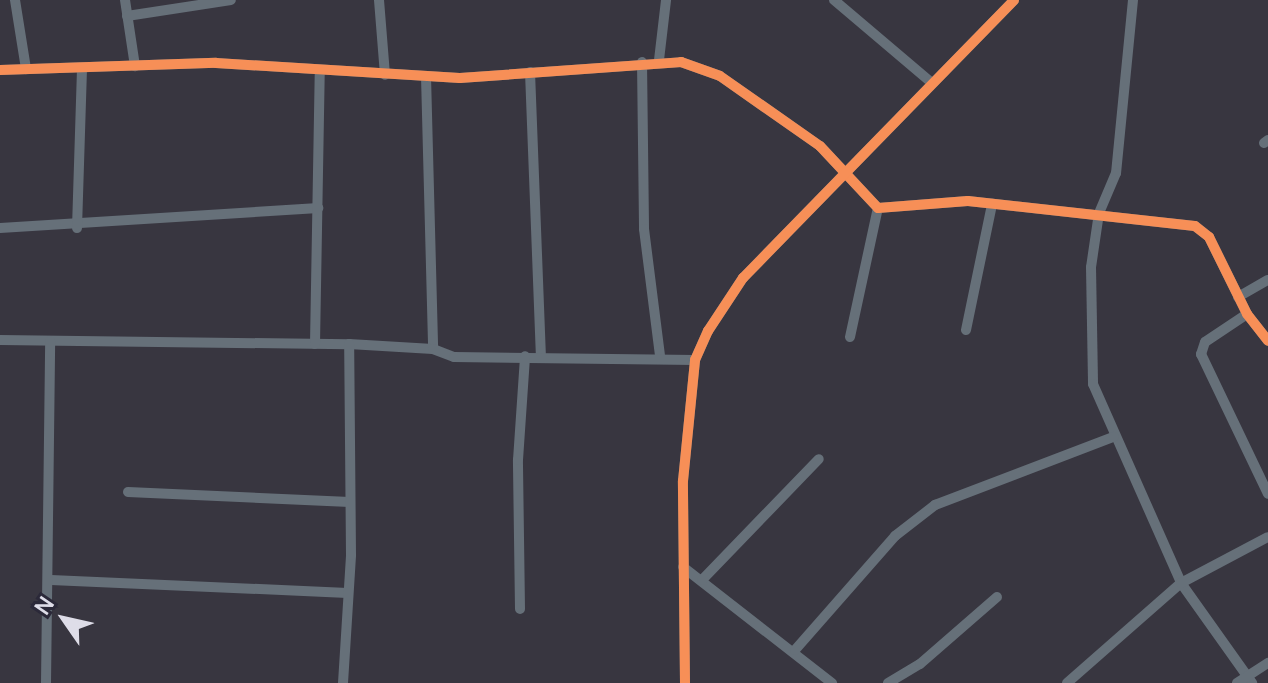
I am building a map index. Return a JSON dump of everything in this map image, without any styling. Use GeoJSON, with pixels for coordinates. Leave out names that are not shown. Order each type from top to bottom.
{"type":"FeatureCollection","features":[{"type":"Feature","properties":{"kind":"street"},"geometry":{"type":"LineString","coordinates":[[15,0],[26,69]]}},
{"type":"Feature","properties":{"kind":"street"},"geometry":{"type":"LineString","coordinates":[[125,0],[135,66]]}},
{"type":"Feature","properties":{"kind":"street"},"geometry":{"type":"LineString","coordinates":[[127,16],[231,0]]}},
{"type":"Feature","properties":{"kind":"street"},"geometry":{"type":"LineString","coordinates":[[379,0],[385,75]]}},
{"type":"Feature","properties":{"kind":"street"},"geometry":{"type":"LineString","coordinates":[[659,60],[666,0]]}},
{"type":"Feature","properties":{"kind":"street"},"geometry":{"type":"LineString","coordinates":[[834,0],[932,83]]}},
{"type":"Feature","properties":{"kind":"street"},"geometry":{"type":"LineString","coordinates":[[1133,0],[1116,173],[1099,213],[1088,342],[1093,384],[1113,437],[1181,583],[1250,679]]}},
{"type":"Feature","properties":{"kind":"street"},"geometry":{"type":"LineString","coordinates":[[685,683],[683,481],[695,360],[743,278],[849,174],[1011,1]]}},
{"type":"Feature","properties":{"kind":"street"},"geometry":{"type":"LineString","coordinates":[[0,70],[216,63],[426,76],[530,72],[659,60],[720,76],[820,146],[878,208]]}},
{"type":"Feature","properties":{"kind":"street"},"geometry":{"type":"LineString","coordinates":[[642,62],[644,229],[660,356]]}},
{"type":"Feature","properties":{"kind":"street"},"geometry":{"type":"LineString","coordinates":[[77,228],[82,68]]}},
{"type":"Feature","properties":{"kind":"street"},"geometry":{"type":"LineString","coordinates":[[315,344],[320,71]]}},
{"type":"Feature","properties":{"kind":"street"},"geometry":{"type":"LineString","coordinates":[[530,72],[541,356]]}},
{"type":"Feature","properties":{"kind":"street"},"geometry":{"type":"LineString","coordinates":[[426,76],[433,349]]}},
{"type":"Feature","properties":{"kind":"street"},"geometry":{"type":"LineString","coordinates":[[966,330],[992,204]]}},
{"type":"Feature","properties":{"kind":"street"},"geometry":{"type":"LineString","coordinates":[[878,208],[992,204],[1099,213],[1195,226],[1209,237],[1247,314],[1268,341]]}},
{"type":"Feature","properties":{"kind":"street"},"geometry":{"type":"LineString","coordinates":[[0,228],[77,228],[318,208]]}},
{"type":"Feature","properties":{"kind":"street"},"geometry":{"type":"LineString","coordinates":[[850,337],[878,208]]}},
{"type":"Feature","properties":{"kind":"street"},"geometry":{"type":"LineString","coordinates":[[1238,297],[1268,280]]}},
{"type":"Feature","properties":{"kind":"street"},"geometry":{"type":"LineString","coordinates":[[1247,314],[1205,342],[1201,354],[1268,494]]}},
{"type":"Feature","properties":{"kind":"street"},"geometry":{"type":"LineString","coordinates":[[0,340],[349,344],[433,349],[454,357],[660,356],[695,360]]}},
{"type":"Feature","properties":{"kind":"street"},"geometry":{"type":"LineString","coordinates":[[46,683],[51,580],[50,341]]}},
{"type":"Feature","properties":{"kind":"street"},"geometry":{"type":"LineString","coordinates":[[343,683],[350,502],[349,344]]}},
{"type":"Feature","properties":{"kind":"street"},"geometry":{"type":"LineString","coordinates":[[520,609],[518,460],[525,356]]}},
{"type":"Feature","properties":{"kind":"street"},"geometry":{"type":"LineString","coordinates":[[795,650],[895,536],[935,505],[1113,437]]}},
{"type":"Feature","properties":{"kind":"street"},"geometry":{"type":"LineString","coordinates":[[702,580],[819,459]]}},
{"type":"Feature","properties":{"kind":"street"},"geometry":{"type":"LineString","coordinates":[[128,492],[350,502]]}},
{"type":"Feature","properties":{"kind":"street"},"geometry":{"type":"LineString","coordinates":[[1067,683],[1181,583],[1268,537]]}},
{"type":"Feature","properties":{"kind":"street"},"geometry":{"type":"LineString","coordinates":[[683,567],[795,650],[832,683]]}},
{"type":"Feature","properties":{"kind":"street"},"geometry":{"type":"LineString","coordinates":[[51,580],[348,593]]}},
{"type":"Feature","properties":{"kind":"street"},"geometry":{"type":"LineString","coordinates":[[888,683],[920,664],[997,597]]}},
{"type":"Feature","properties":{"kind":"street"},"geometry":{"type":"LineString","coordinates":[[1237,683],[1250,679],[1268,663]]}},
{"type":"Feature","properties":{"kind":"cycle path"},"geometry":{"type":"LineString","coordinates":[[685,683],[683,481],[695,360],[708,331],[743,278],[1014,0]]}},
{"type":"Feature","properties":{"kind":"cycle path"},"geometry":{"type":"LineString","coordinates":[[0,70],[216,63],[460,78],[681,62],[720,76],[820,146],[878,208],[968,201],[1195,226],[1209,237],[1247,314],[1268,341]]}}]}
